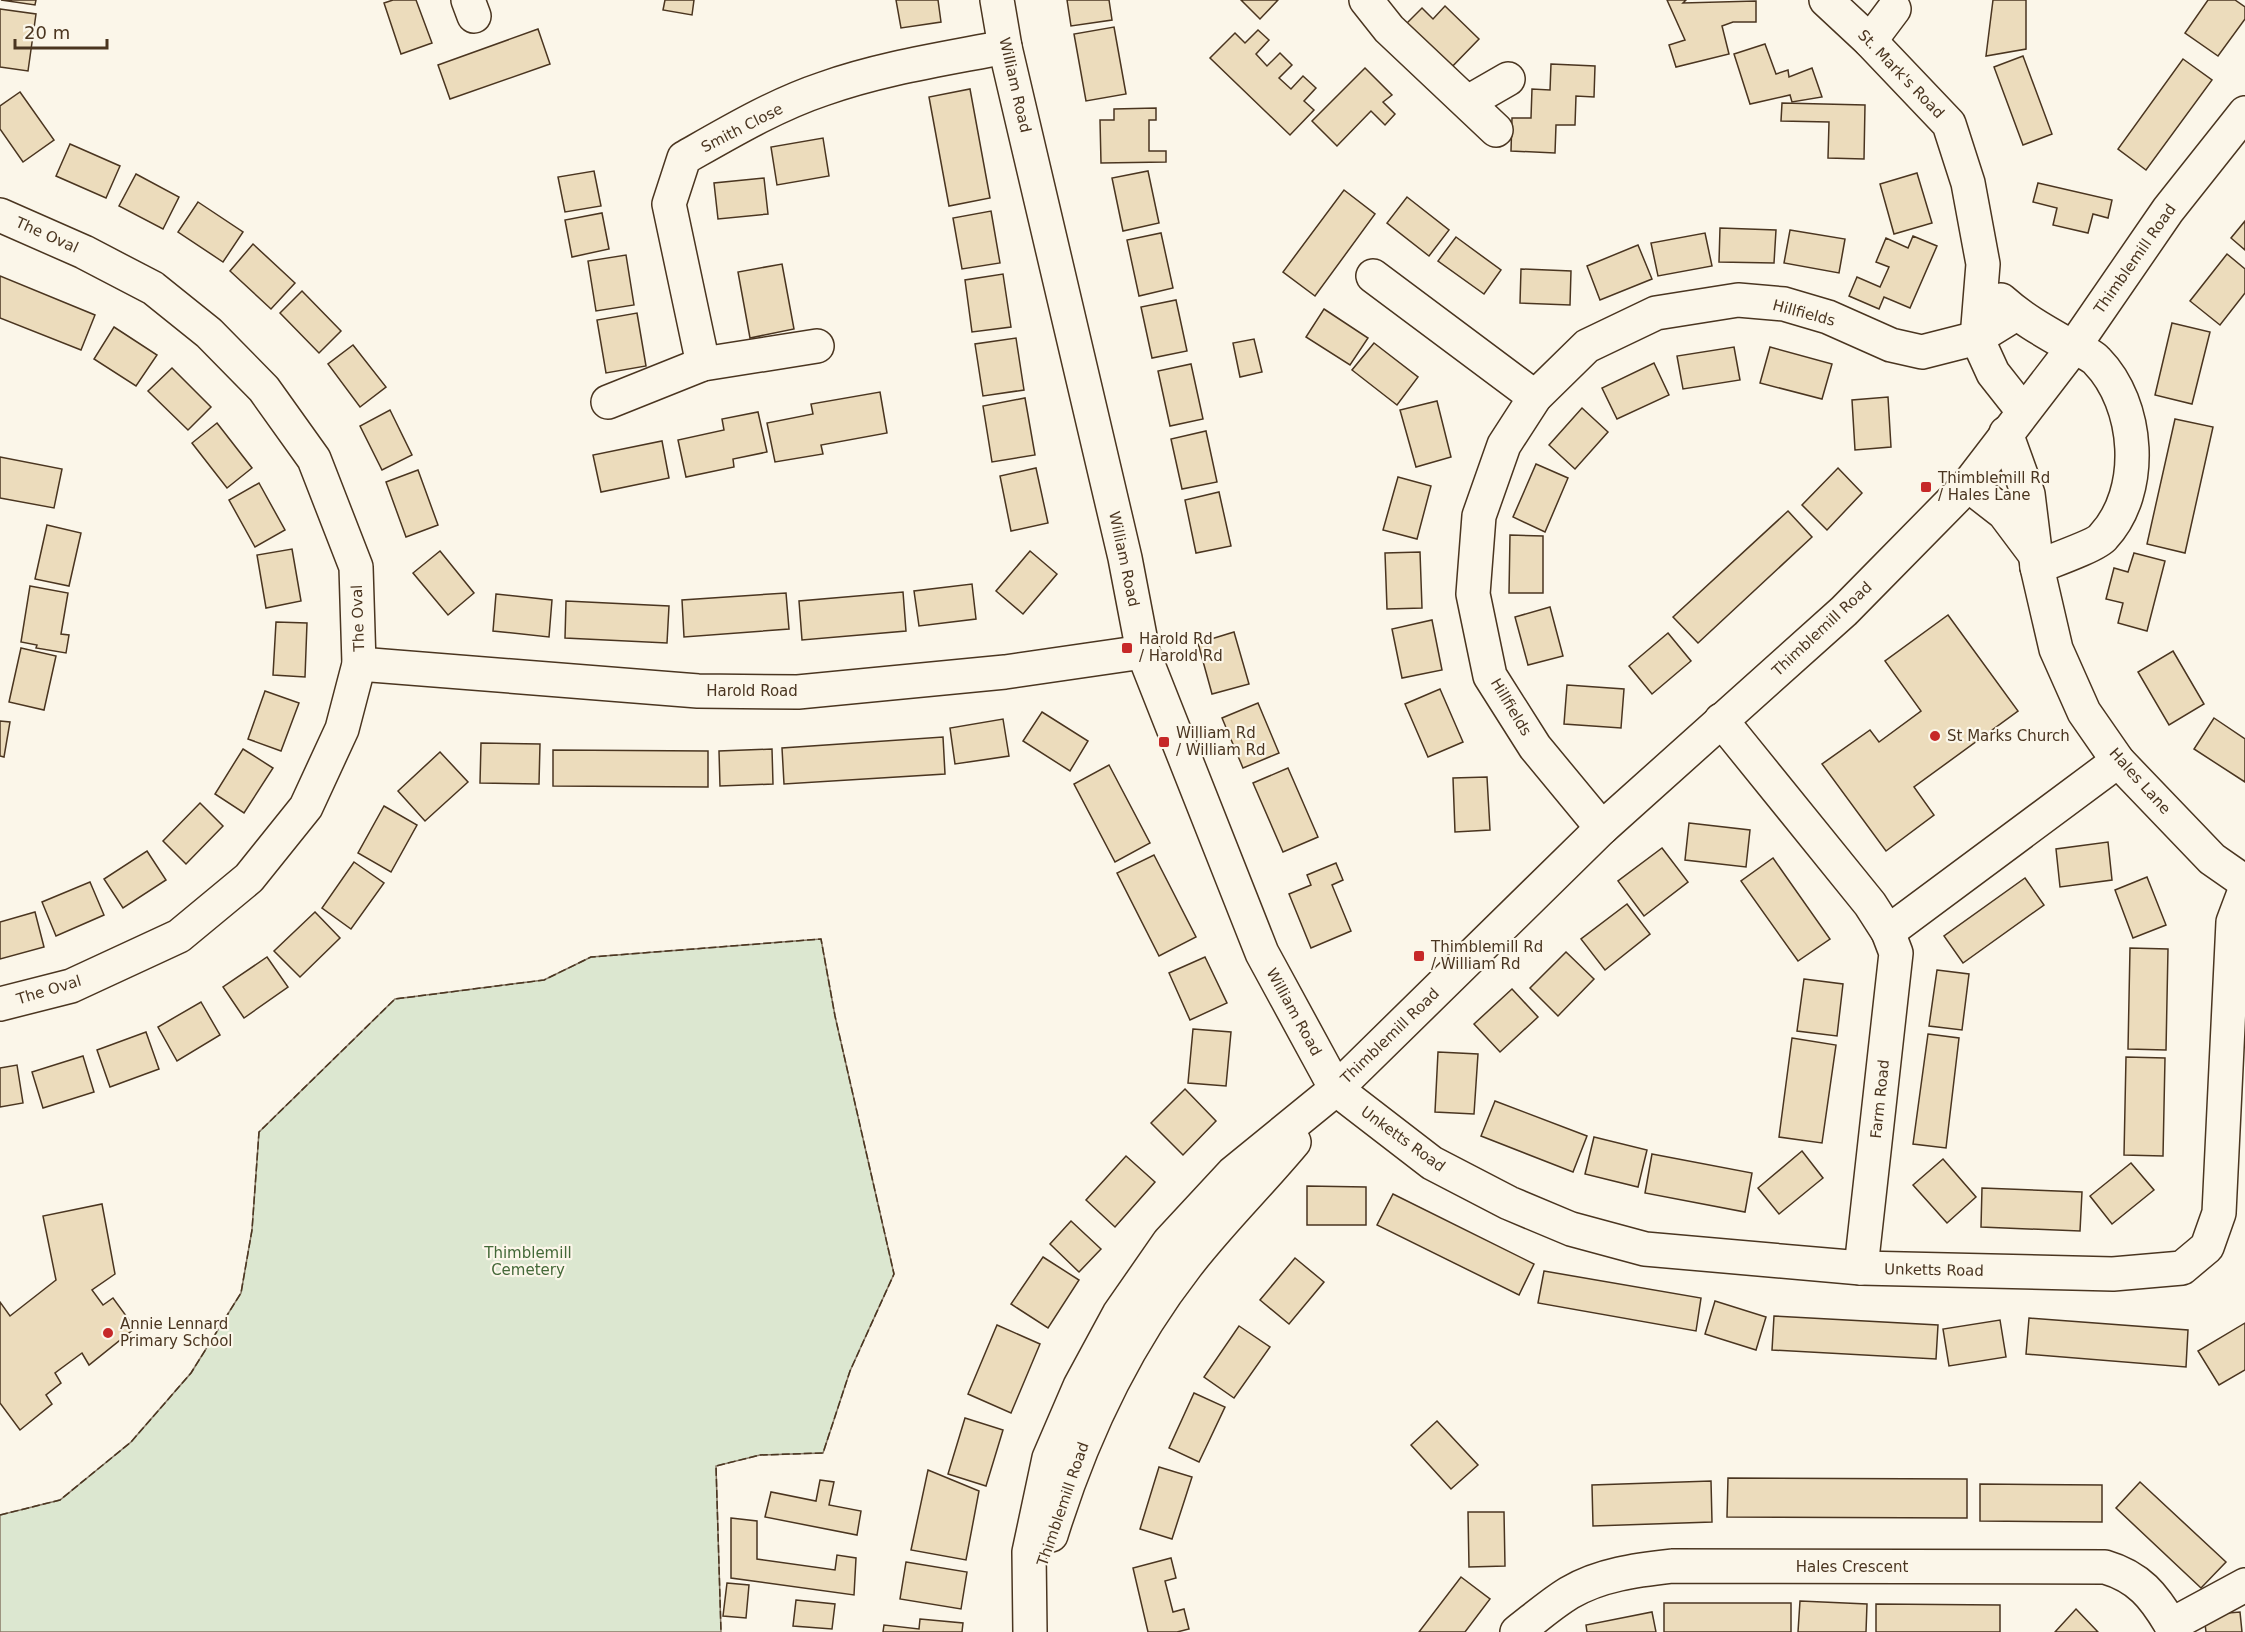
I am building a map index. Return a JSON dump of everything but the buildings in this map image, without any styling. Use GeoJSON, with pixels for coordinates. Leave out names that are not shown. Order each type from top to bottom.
{"type":"FeatureCollection","features":[{"type":"Feature","properties":{"kind":"street","name":"William Road"},"geometry":{"type":"LineString","coordinates":[[997,0],[1005,47],[1125,558],[1143,652],[1262,953],[1336,1089]]}},
{"type":"Feature","properties":{"kind":"street"},"geometry":{"type":"LineString","coordinates":[[1366,0],[1389,29],[1496,130]]}},
{"type":"Feature","properties":{"kind":"street","name":"St. Mark's Road"},"geometry":{"type":"LineString","coordinates":[[1826,0],[1870,40],[1949,124],[1968,183],[1983,264],[1977,338],[2015,422]]}},
{"type":"Feature","properties":{"kind":"street"},"geometry":{"type":"LineString","coordinates":[[1870,40],[1894,9]]}},
{"type":"Feature","properties":{"kind":"street","name":"Smith Close"},"geometry":{"type":"LineString","coordinates":[[703,364],[669,204],[684,158],[736,129],[820,89],[883,70],[1005,47]]}},
{"type":"Feature","properties":{"kind":"street"},"geometry":{"type":"LineString","coordinates":[[1468,102],[1508,79]]}},
{"type":"Feature","properties":{"kind":"street","name":"Thimblemill Road"},"geometry":{"type":"LineString","coordinates":[[1030,1619],[1076,1460],[1101,1402],[1144,1324],[1187,1265],[1268,1173],[1336,1089],[1602,828],[1844,611],[1968,485],[2073,348],[2168,210],[2245,113]]}},
{"type":"Feature","properties":{"kind":"street","name":"The Oval"},"geometry":{"type":"LineString","coordinates":[[0,215],[84,252],[153,288],[209,333],[264,389],[314,459],[356,567],[359,664],[342,729],[306,807],[249,879],[179,936],[71,986],[0,1004]]}},
{"type":"Feature","properties":{"kind":"street","name":"St. Mark's Road"},"geometry":{"type":"LineString","coordinates":[[1983,264],[2000,299],[2025,322],[2096,359],[2116,386],[2130,423],[2130,477],[2121,509],[2102,539],[2036,561]]}},
{"type":"Feature","properties":{"kind":"street"},"geometry":{"type":"LineString","coordinates":[[1373,276],[1535,397]]}},
{"type":"Feature","properties":{"kind":"street","name":"Hillfields"},"geometry":{"type":"LineString","coordinates":[[1602,828],[1535,747],[1490,676],[1473,594],[1479,516],[1504,445],[1535,397],[1587,346],[1656,312],[1738,300],[1784,304],[1828,316],[1891,345],[1922,352],[1977,338],[2016,314]]}},
{"type":"Feature","properties":{"kind":"street"},"geometry":{"type":"LineString","coordinates":[[608,402],[703,364],[817,346]]}},
{"type":"Feature","properties":{"kind":"street","name":"Hales Lane"},"geometry":{"type":"LineString","coordinates":[[2015,422],[2028,494],[2036,561],[2056,650],[2084,712],[2118,761],[2212,859],[2245,882]]}},
{"type":"Feature","properties":{"kind":"street","name":"Hales Lane"},"geometry":{"type":"LineString","coordinates":[[1968,485],[2004,513],[2036,561]]}},
{"type":"Feature","properties":{"kind":"street","name":"Harold Road"},"geometry":{"type":"LineString","coordinates":[[359,664],[698,691],[798,692],[1005,672],[1143,652]]}},
{"type":"Feature","properties":{"kind":"street","name":"Farm Road"},"geometry":{"type":"LineString","coordinates":[[1721,720],[1870,904],[1888,932],[1896,953],[1861,1268]]}},
{"type":"Feature","properties":{"kind":"street"},"geometry":{"type":"LineString","coordinates":[[1888,932],[2118,761]]}},
{"type":"Feature","properties":{"kind":"street","name":"Unketts Road"},"geometry":{"type":"LineString","coordinates":[[1336,1089],[1432,1163],[1509,1203],[1571,1229],[1645,1249],[1861,1268],[2113,1274],[2182,1268],[2207,1247],[2219,1213],[2233,922],[2245,890]]}},
{"type":"Feature","properties":{"kind":"street","name":"Hales Crescent"},"geometry":{"type":"LineString","coordinates":[[1517,1632],[1570,1593],[1594,1582],[1626,1572],[1673,1566],[2105,1567],[2125,1573],[2146,1588],[2172,1628]]}},
{"type":"Feature","properties":{"kind":"street"},"geometry":{"type":"LineString","coordinates":[[2172,1628],[2245,1585]]}},
{"type":"Feature","properties":{"kind":"green space","name":"Thimblemill Cemetery"},"geometry":{"type":"Polygon","coordinates":[[[821,939],[835,1016],[894,1274],[850,1371],[823,1453],[760,1455],[716,1466],[721,1632],[0,1632],[0,1515],[60,1500],[131,1442],[191,1373],[241,1293],[252,1230],[259,1132],[395,999],[544,980],[591,957],[821,939]]]}},
{"type":"Feature","properties":{"kind":"fence"},"geometry":{"type":"LineString","coordinates":[[0,1515],[60,1500],[131,1442],[191,1373],[241,1293],[252,1230],[259,1132],[395,999],[544,980],[591,957],[821,939],[835,1016],[894,1274],[850,1371],[823,1453],[760,1455],[716,1466],[721,1632]]}},
{"type":"Feature","properties":{"kind":"place","name":"Thimblemill Rd / Hales Lane"},"geometry":{"type":"Point","coordinates":[1926,487]}},
{"type":"Feature","properties":{"kind":"place","name":"Harold Rd / Harold Rd"},"geometry":{"type":"Point","coordinates":[1127,648]}},
{"type":"Feature","properties":{"kind":"place","name":"St Marks Church"},"geometry":{"type":"Point","coordinates":[1935,736]}},
{"type":"Feature","properties":{"kind":"place","name":"William Rd / William Rd"},"geometry":{"type":"Point","coordinates":[1164,742]}},
{"type":"Feature","properties":{"kind":"place","name":"Thimblemill Rd / William Rd"},"geometry":{"type":"Point","coordinates":[1419,956]}},
{"type":"Feature","properties":{"kind":"place","name":"Annie Lennard Primary School"},"geometry":{"type":"Point","coordinates":[108,1333]}}]}
